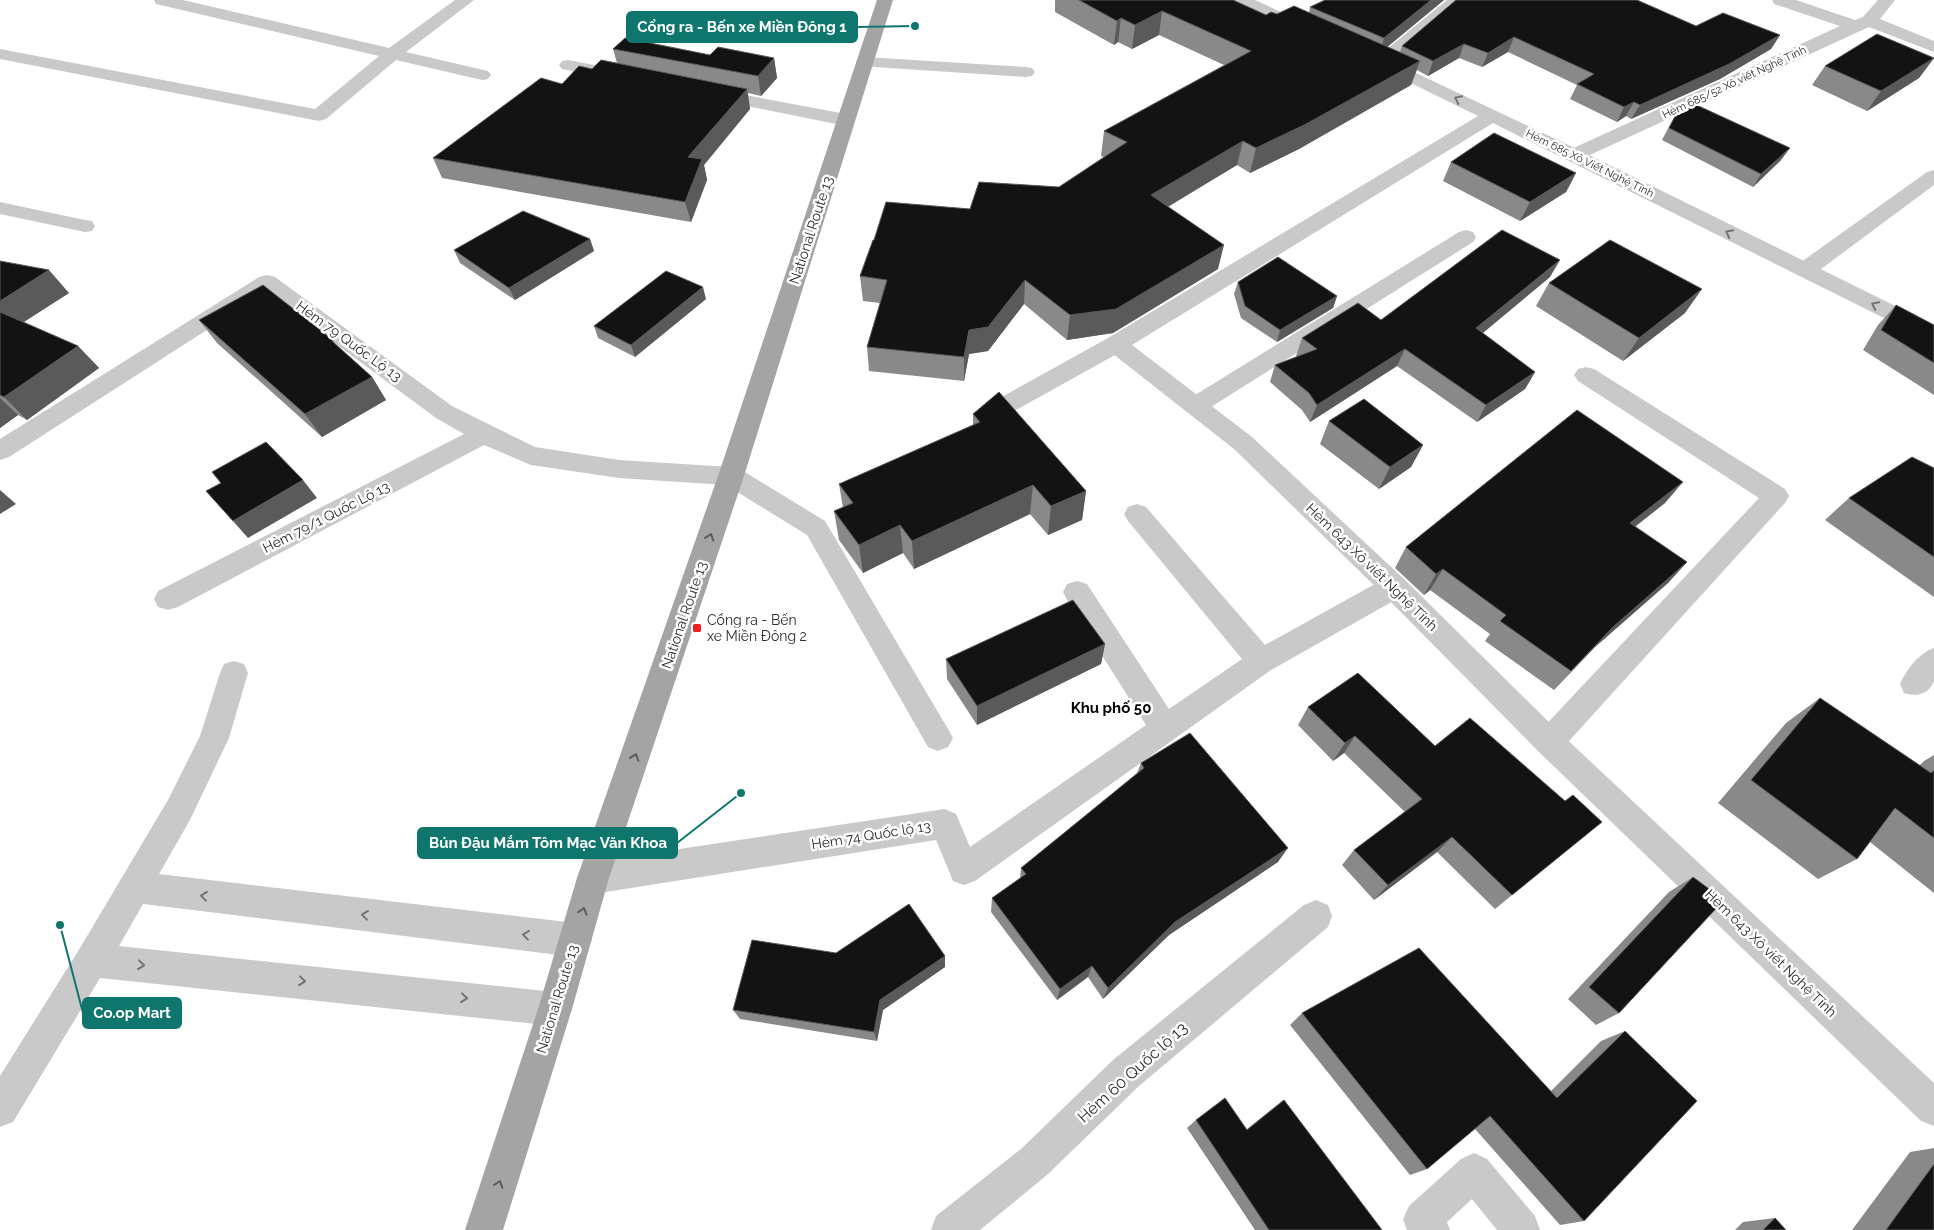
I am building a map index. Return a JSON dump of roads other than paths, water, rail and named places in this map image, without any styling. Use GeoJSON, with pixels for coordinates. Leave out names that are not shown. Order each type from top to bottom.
{"type":"FeatureCollection","features":[{"type":"Feature","properties":{"kind":"main road","name":"National Route 13"},"geometry":{"type":"LineString","coordinates":[[484,1230],[593,878],[731,476],[885,0]]}},
{"type":"Feature","properties":{"kind":"street"},"geometry":{"type":"LineString","coordinates":[[162,0],[482,74]]}},
{"type":"Feature","properties":{"kind":"street"},"geometry":{"type":"LineString","coordinates":[[0,54],[319,116],[392,54],[465,0]]}},
{"type":"Feature","properties":{"kind":"street"},"geometry":{"type":"LineString","coordinates":[[1242,0],[1321,37]]}},
{"type":"Feature","properties":{"kind":"street","name":"Hẻm 685 Xô Viết Nghệ Tĩnh"},"geometry":{"type":"LineString","coordinates":[[1457,0],[1373,58],[1574,155],[1934,334]]}},
{"type":"Feature","properties":{"kind":"street"},"geometry":{"type":"LineString","coordinates":[[1780,0],[1934,47]]}},
{"type":"Feature","properties":{"kind":"street","name":"Hẻm 685/52 Xô viết Nghệ Tĩnh"},"geometry":{"type":"LineString","coordinates":[[1574,155],[1862,24],[1887,0]]}},
{"type":"Feature","properties":{"kind":"street"},"geometry":{"type":"LineString","coordinates":[[865,62],[1026,72]]}},
{"type":"Feature","properties":{"kind":"street"},"geometry":{"type":"LineString","coordinates":[[568,65],[635,78]]}},
{"type":"Feature","properties":{"kind":"street"},"geometry":{"type":"LineString","coordinates":[[692,90],[846,120]]}},
{"type":"Feature","properties":{"kind":"street"},"geometry":{"type":"LineString","coordinates":[[1006,405],[1116,344],[1492,116]]}},
{"type":"Feature","properties":{"kind":"street"},"geometry":{"type":"LineString","coordinates":[[1804,270],[1934,176]]}},
{"type":"Feature","properties":{"kind":"street"},"geometry":{"type":"LineString","coordinates":[[0,208],[85,226]]}},
{"type":"Feature","properties":{"kind":"street"},"geometry":{"type":"LineString","coordinates":[[1196,406],[1466,237]]}},
{"type":"Feature","properties":{"kind":"street","name":"Hẻm 79 Quốc Lộ 13"},"geometry":{"type":"LineString","coordinates":[[0,451],[266,282],[444,412],[484,434],[531,456],[619,469],[731,476]]}},
{"type":"Feature","properties":{"kind":"street","name":"Hẻm 643 Xô viết Nghệ Tĩnh"},"geometry":{"type":"LineString","coordinates":[[1116,344],[1243,443],[1394,586],[1549,742],[1934,1108]]}},
{"type":"Feature","properties":{"kind":"street"},"geometry":{"type":"LineString","coordinates":[[1549,742],[1776,496],[1586,375]]}},
{"type":"Feature","properties":{"kind":"street","name":"Hẻm 79/1 Quốc Lộ 13"},"geometry":{"type":"LineString","coordinates":[[168,599],[484,434]]}},
{"type":"Feature","properties":{"kind":"street"},"geometry":{"type":"LineString","coordinates":[[731,476],[816,528],[938,738]]}},
{"type":"Feature","properties":{"kind":"street"},"geometry":{"type":"LineString","coordinates":[[1137,514],[1261,660]]}},
{"type":"Feature","properties":{"kind":"street"},"geometry":{"type":"LineString","coordinates":[[1077,592],[1166,729],[1261,660],[1394,586]]}},
{"type":"Feature","properties":{"kind":"street"},"geometry":{"type":"LineString","coordinates":[[1914,684],[1934,660]]}},
{"type":"Feature","properties":{"kind":"street"},"geometry":{"type":"LineString","coordinates":[[0,1109],[92,960],[179,810],[214,738],[234,673]]}},
{"type":"Feature","properties":{"kind":"street","name":"Hẻm 74 Quốc lộ 13"},"geometry":{"type":"LineString","coordinates":[[593,878],[945,824],[964,870],[1166,729]]}},
{"type":"Feature","properties":{"kind":"street"},"geometry":{"type":"LineString","coordinates":[[134,887],[575,940]]}},
{"type":"Feature","properties":{"kind":"street","name":"Hẻm 60 Quốc lộ 13"},"geometry":{"type":"LineString","coordinates":[[950,1230],[1034,1162],[1126,1073],[1316,916]]}},
{"type":"Feature","properties":{"kind":"street"},"geometry":{"type":"LineString","coordinates":[[92,960],[554,1009]]}},
{"type":"Feature","properties":{"kind":"street"},"geometry":{"type":"LineString","coordinates":[[1431,1230],[1422,1219],[1474,1172],[1521,1230]]}},
{"type":"Feature","properties":{"kind":"place","name":"Cổng ra - Bến xe Miền Đông 1"},"geometry":{"type":"Point","coordinates":[915,26]}},
{"type":"Feature","properties":{"kind":"place","name":"Cổng ra - Bến xe Miền Đông 2"},"geometry":{"type":"Point","coordinates":[697,628]}},
{"type":"Feature","properties":{"kind":"place","name":"Bún Đậu Mắm Tôm Mạc Văn Khoa"},"geometry":{"type":"Point","coordinates":[741,793]}},
{"type":"Feature","properties":{"kind":"place","name":"Co.op Mart"},"geometry":{"type":"Point","coordinates":[60,925]}},
{"type":"Feature","properties":{"kind":"district","name":"Khu phố 50"},"geometry":{"type":"Point","coordinates":[1111,708]}}]}
